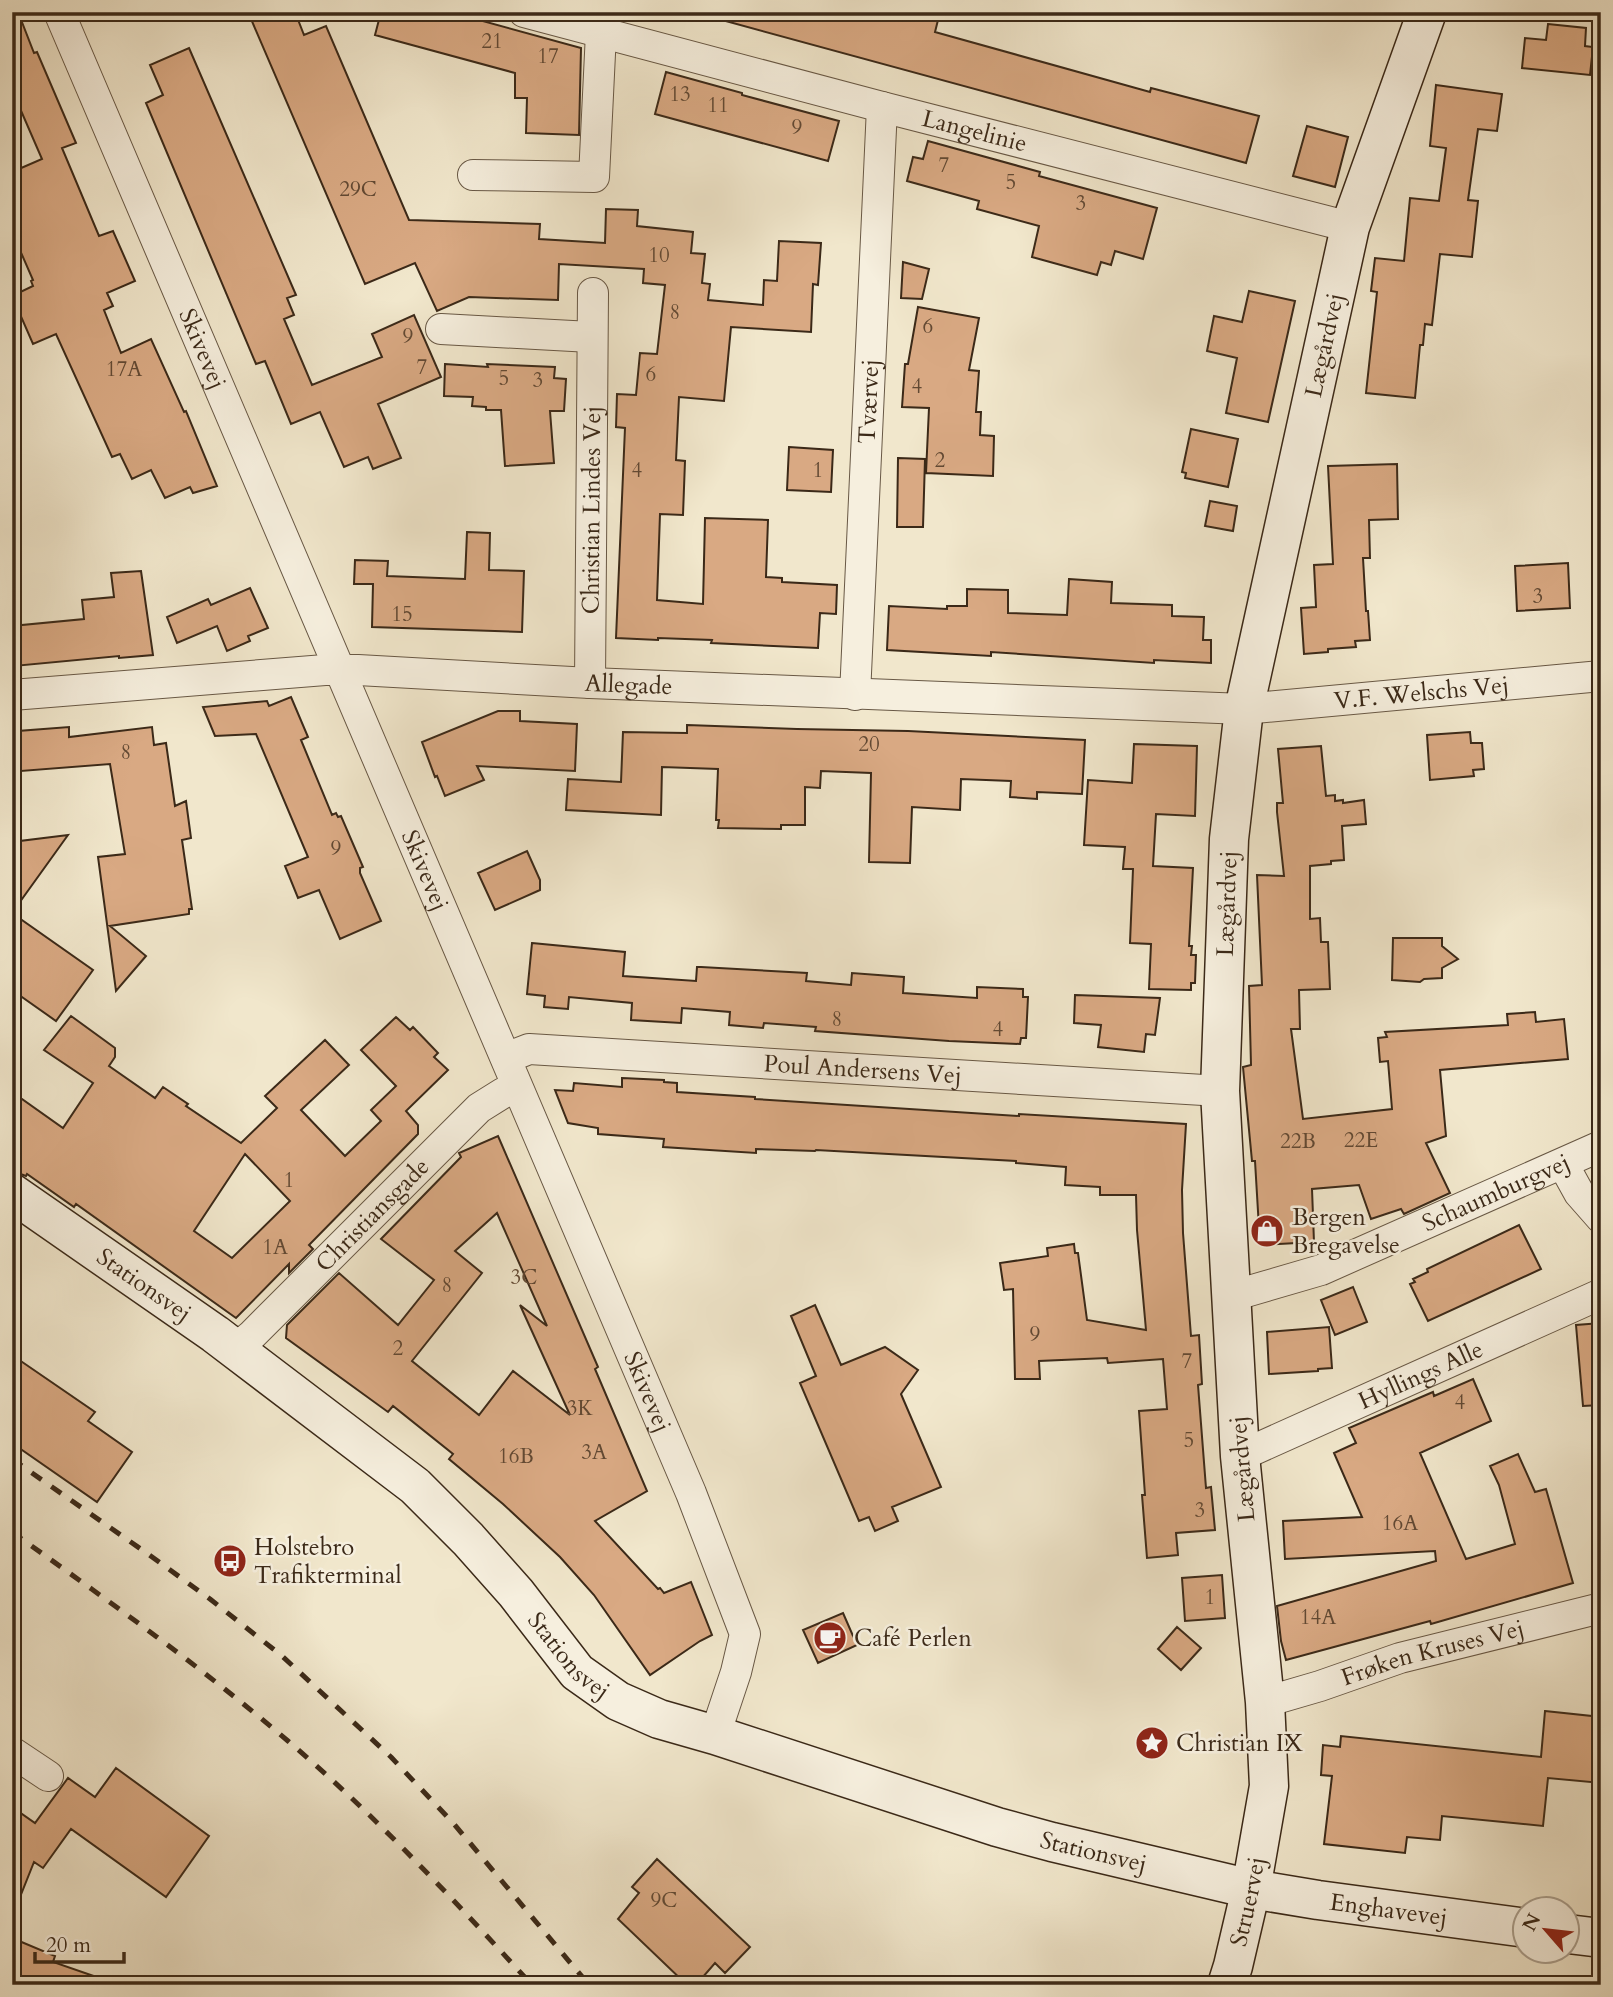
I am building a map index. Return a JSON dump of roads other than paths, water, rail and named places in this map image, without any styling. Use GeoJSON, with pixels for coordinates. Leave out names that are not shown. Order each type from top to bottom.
{"type":"FeatureCollection","features":[{"type":"Feature","properties":{"kind":"street","name":"Skivevej"},"geometry":{"type":"LineString","coordinates":[[60,12],[691,1493],[745,1634],[736,1672],[715,1735]]}},
{"type":"Feature","properties":{"kind":"street","name":"Langelinie"},"geometry":{"type":"LineString","coordinates":[[524,12],[1350,227]]}},
{"type":"Feature","properties":{"kind":"street","name":"Lægårdvej"},"geometry":{"type":"LineString","coordinates":[[1264,1817],[1269,1786],[1265,1702],[1240,1457],[1220,1091],[1229,839],[1244,709],[1350,227],[1427,12]]}},
{"type":"Feature","properties":{"kind":"street"},"geometry":{"type":"LineString","coordinates":[[473,174],[594,177],[601,33]]}},
{"type":"Feature","properties":{"kind":"street","name":"Tværvej"},"geometry":{"type":"LineString","coordinates":[[855,695],[882,107]]}},
{"type":"Feature","properties":{"kind":"street","name":"Christian Lindes Vej"},"geometry":{"type":"LineString","coordinates":[[590,683],[593,293]]}},
{"type":"Feature","properties":{"kind":"street"},"geometry":{"type":"LineString","coordinates":[[441,328],[591,337]]}},
{"type":"Feature","properties":{"kind":"street","name":"Allegade"},"geometry":{"type":"LineString","coordinates":[[12,695],[358,670],[855,695],[1244,709]]}},
{"type":"Feature","properties":{"kind":"street","name":"V.F. Welschs Vej"},"geometry":{"type":"LineString","coordinates":[[1244,709],[1601,676]]}},
{"type":"Feature","properties":{"kind":"street","name":"Poul Andersens Vej"},"geometry":{"type":"LineString","coordinates":[[506,1058],[528,1049],[1220,1091]]}},
{"type":"Feature","properties":{"kind":"street","name":"Christiansgade"},"geometry":{"type":"LineString","coordinates":[[235,1349],[479,1108],[517,1088]]}},
{"type":"Feature","properties":{"kind":"street","name":"Schaumburgvej"},"geometry":{"type":"LineString","coordinates":[[1232,1296],[1321,1270],[1601,1146]]}},
{"type":"Feature","properties":{"kind":"street"},"geometry":{"type":"LineString","coordinates":[[1563,1164],[1579,1193],[1601,1218]]}},
{"type":"Feature","properties":{"kind":"street","name":"Stationsvej"},"geometry":{"type":"LineString","coordinates":[[12,1193],[235,1349],[415,1486],[468,1539],[516,1593],[577,1672],[618,1701],[659,1719],[997,1827],[1251,1889]]}},
{"type":"Feature","properties":{"kind":"street","name":"Hyllings Alle"},"geometry":{"type":"LineString","coordinates":[[1240,1457],[1601,1294]]}},
{"type":"Feature","properties":{"kind":"street","name":"Frøken Kruses Vej"},"geometry":{"type":"LineString","coordinates":[[1265,1702],[1400,1658],[1601,1608]]}},
{"type":"Feature","properties":{"kind":"street"},"geometry":{"type":"LineString","coordinates":[[12,1752],[48,1776]]}},
{"type":"Feature","properties":{"kind":"street","name":"Struervej"},"geometry":{"type":"LineString","coordinates":[[1227,1985],[1251,1889],[1264,1817]]}},
{"type":"Feature","properties":{"kind":"street","name":"Enghavevej"},"geometry":{"type":"LineString","coordinates":[[1251,1889],[1512,1926]]}},
{"type":"Feature","properties":{"kind":"street"},"geometry":{"type":"LineString","coordinates":[[1582,1936],[1601,1938]]}},
{"type":"Feature","properties":{"kind":"railway"},"geometry":{"type":"LineString","coordinates":[[12,1459],[210,1599],[282,1656],[391,1757],[454,1824],[589,1985]]}},
{"type":"Feature","properties":{"kind":"railway"},"geometry":{"type":"LineString","coordinates":[[12,1532],[187,1660],[288,1741],[383,1828],[532,1985]]}},
{"type":"Feature","properties":{"kind":"place","name":"Bergen Bregavelse"},"geometry":{"type":"Point","coordinates":[1267,1231]}},
{"type":"Feature","properties":{"kind":"place","name":"Holstebro Trafikterminal"},"geometry":{"type":"Point","coordinates":[230,1561]}},
{"type":"Feature","properties":{"kind":"place","name":"Café Perlen"},"geometry":{"type":"Point","coordinates":[830,1638]}},
{"type":"Feature","properties":{"kind":"place","name":"Christian IX"},"geometry":{"type":"Point","coordinates":[1152,1743]}}]}
